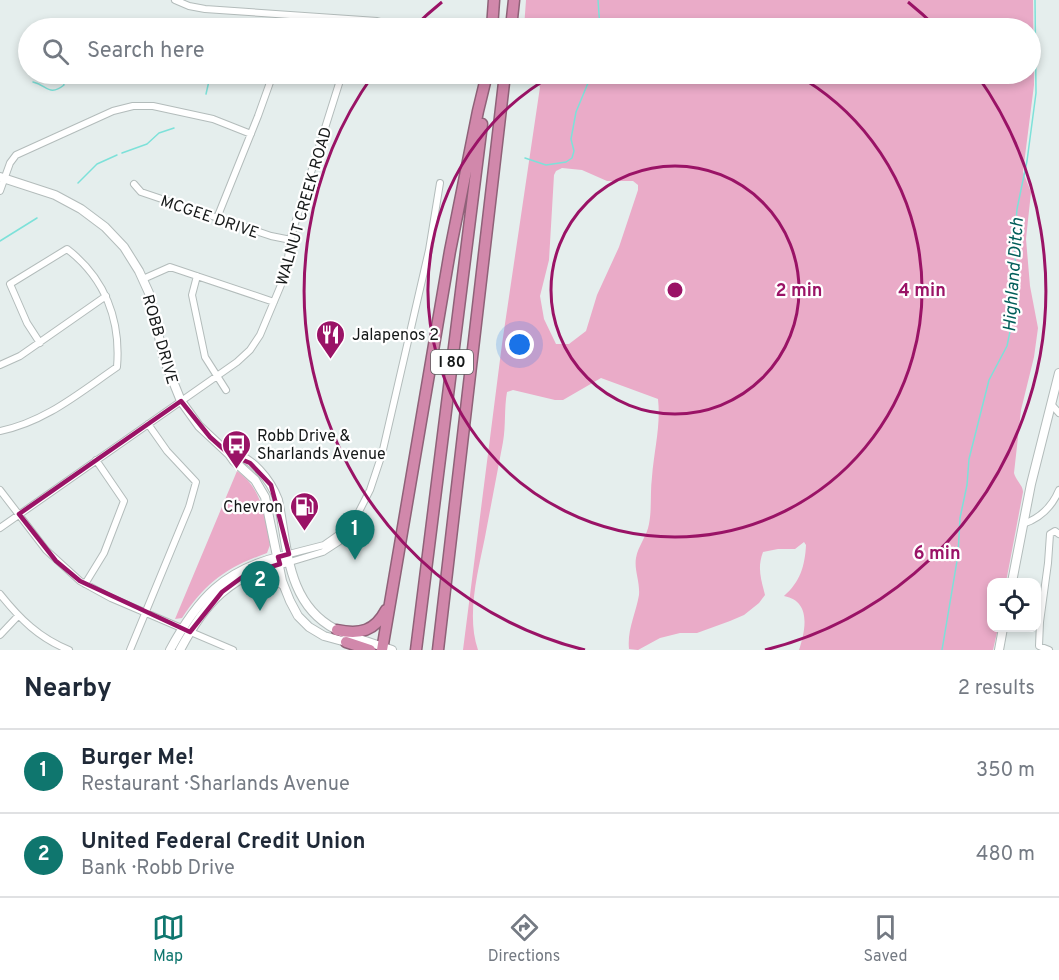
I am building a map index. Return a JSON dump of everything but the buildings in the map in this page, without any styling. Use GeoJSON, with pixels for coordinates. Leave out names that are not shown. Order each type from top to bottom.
{"type":"FeatureCollection","features":[{"type":"Feature","properties":{"kind":"highway"},"geometry":{"type":"LineString","coordinates":[[493,18],[494,0]]}},
{"type":"Feature","properties":{"kind":"highway"},"geometry":{"type":"LineString","coordinates":[[512,18],[514,0]]}},
{"type":"Feature","properties":{"kind":"highway"},"geometry":{"type":"LineString","coordinates":[[387,649],[392,592],[450,250],[485,84]]}},
{"type":"Feature","properties":{"kind":"highway","name":"I 80"},"geometry":{"type":"LineString","coordinates":[[416,650],[487,84]]}},
{"type":"Feature","properties":{"kind":"highway","name":"I 80"},"geometry":{"type":"LineString","coordinates":[[439,647],[505,84]]}},
{"type":"Feature","properties":{"kind":"highway"},"geometry":{"type":"LineString","coordinates":[[338,630],[355,633],[370,629],[381,618],[392,592]]}},
{"type":"Feature","properties":{"kind":"highway"},"geometry":{"type":"LineString","coordinates":[[346,642],[358,650]]}},
{"type":"Feature","properties":{"kind":"highway"},"geometry":{"type":"LineString","coordinates":[[346,642],[370,650]]}},
{"type":"Feature","properties":{"kind":"main road","name":"ROBB DRIVE"},"geometry":{"type":"LineString","coordinates":[[2,178],[56,196],[93,217],[124,247],[143,279],[153,306],[166,366],[181,401],[199,426],[255,480],[265,497],[284,588],[298,616],[309,627],[324,636],[346,642]]}},
{"type":"Feature","properties":{"kind":"main road"},"geometry":{"type":"LineString","coordinates":[[1013,578],[1023,524],[1059,373]]}},
{"type":"Feature","properties":{"kind":"main road","name":"ROBB DRIVE"},"geometry":{"type":"LineString","coordinates":[[229,454],[239,456],[250,463],[271,485],[278,500],[289,558],[296,586],[303,601],[318,618],[338,630],[387,649]]}},
{"type":"Feature","properties":{"kind":"main road"},"geometry":{"type":"LineString","coordinates":[[180,650],[198,605],[218,584],[244,568],[289,558]]}},
{"type":"Feature","properties":{"kind":"main road"},"geometry":{"type":"LineString","coordinates":[[170,650],[222,592],[245,575],[279,560]]}},
{"type":"Feature","properties":{"kind":"main road"},"geometry":{"type":"LineString","coordinates":[[222,592],[265,574],[275,578],[284,588]]}},
{"type":"Feature","properties":{"kind":"main road"},"geometry":{"type":"LineString","coordinates":[[999,650],[1002,632]]}},
{"type":"Feature","properties":{"kind":"street"},"geometry":{"type":"LineString","coordinates":[[175,0],[198,8],[330,18]]}},
{"type":"Feature","properties":{"kind":"street"},"geometry":{"type":"LineString","coordinates":[[217,218],[269,84]]}},
{"type":"Feature","properties":{"kind":"street","name":"WALNUT CREEK ROAD"},"geometry":{"type":"LineString","coordinates":[[0,528],[250,350],[260,335],[288,266],[291,240],[339,84]]}},
{"type":"Feature","properties":{"kind":"street"},"geometry":{"type":"LineString","coordinates":[[0,190],[2,178],[10,163],[21,152],[113,111],[133,106],[153,106],[213,119],[251,134]]}},
{"type":"Feature","properties":{"kind":"street"},"geometry":{"type":"LineString","coordinates":[[289,558],[332,548],[346,537],[370,490],[382,454],[429,250],[440,183]]}},
{"type":"Feature","properties":{"kind":"street","name":"MCGEE DRIVE"},"geometry":{"type":"LineString","coordinates":[[134,184],[141,192],[271,236],[291,240]]}},
{"type":"Feature","properties":{"kind":"street"},"geometry":{"type":"LineString","coordinates":[[0,431],[24,425],[48,414],[117,367],[117,331],[106,296],[93,274],[67,249],[10,284],[27,323],[40,343]]}},
{"type":"Feature","properties":{"kind":"street"},"geometry":{"type":"LineString","coordinates":[[143,279],[170,267],[274,302]]}},
{"type":"Feature","properties":{"kind":"street"},"geometry":{"type":"LineString","coordinates":[[197,276],[192,289],[205,357],[226,390]]}},
{"type":"Feature","properties":{"kind":"street"},"geometry":{"type":"LineString","coordinates":[[0,365],[40,343],[106,296]]}},
{"type":"Feature","properties":{"kind":"street"},"geometry":{"type":"LineString","coordinates":[[1051,404],[1059,413]]}},
{"type":"Feature","properties":{"kind":"street"},"geometry":{"type":"LineString","coordinates":[[130,650],[189,507],[196,482],[167,451],[148,424]]}},
{"type":"Feature","properties":{"kind":"street"},"geometry":{"type":"LineString","coordinates":[[85,584],[104,554],[124,501],[96,460]]}},
{"type":"Feature","properties":{"kind":"street"},"geometry":{"type":"LineString","coordinates":[[0,490],[56,561],[85,584],[111,598],[232,650]]}},
{"type":"Feature","properties":{"kind":"street"},"geometry":{"type":"LineString","coordinates":[[1023,524],[1046,511],[1055,501],[1059,490]]}},
{"type":"Feature","properties":{"kind":"street"},"geometry":{"type":"LineString","coordinates":[[1049,650],[1039,646],[1040,622],[1050,534],[1055,531],[1059,534]]}},
{"type":"Feature","properties":{"kind":"street"},"geometry":{"type":"LineString","coordinates":[[0,594],[18,616],[36,632],[67,649]]}},
{"type":"Feature","properties":{"kind":"street"},"geometry":{"type":"LineString","coordinates":[[0,634],[18,616]]}},
{"type":"Feature","properties":{"kind":"highlighted area"},"geometry":{"type":"Polygon","coordinates":[[[181,401],[210,437],[229,454],[250,463],[271,485],[289,554],[278,557],[280,564],[245,575],[222,592],[190,632],[80,581],[56,561],[19,514],[181,401]]]}},
{"type":"Feature","properties":{"kind":"shaded area"},"geometry":{"type":"Polygon","coordinates":[[[526,0],[1033,0],[1033,18],[525,18],[526,0]]]}},
{"type":"Feature","properties":{"kind":"shaded area"},"geometry":{"type":"Polygon","coordinates":[[[538,84],[1034,84],[1023,172],[1031,192],[1026,239],[1030,286],[1038,328],[1034,357],[1021,410],[1014,473],[1023,492],[1007,578],[987,578],[987,632],[997,632],[993,650],[799,650],[804,617],[799,604],[784,596],[801,573],[806,545],[804,542],[795,549],[763,552],[760,568],[765,595],[744,615],[697,633],[680,633],[660,638],[638,650],[629,649],[630,628],[639,595],[636,558],[650,518],[651,483],[658,428],[658,399],[601,378],[563,400],[513,390],[507,392],[503,442],[474,594],[473,622],[478,650],[463,650],[502,344],[540,87],[538,84]],[[562,168],[554,175],[549,260],[540,296],[544,319],[556,344],[569,344],[586,331],[597,295],[619,247],[638,190],[638,185],[633,181],[607,181],[582,170],[562,168]]]}},
{"type":"Feature","properties":{"kind":"shaded area"},"geometry":{"type":"Polygon","coordinates":[[[237,471],[252,486],[261,504],[270,545],[267,553],[229,570],[199,595],[182,618],[175,619],[237,471]]]}},
{"type":"Feature","properties":{"kind":"waterway"},"geometry":{"type":"LineString","coordinates":[[598,0],[599,18]]}},
{"type":"Feature","properties":{"kind":"waterway","name":"Highland Ditch"},"geometry":{"type":"LineString","coordinates":[[1035,0],[1035,18]]}},
{"type":"Feature","properties":{"kind":"waterway"},"geometry":{"type":"LineString","coordinates":[[40,84],[51,90],[64,84]]}},
{"type":"Feature","properties":{"kind":"waterway"},"geometry":{"type":"LineString","coordinates":[[206,94],[208,84]]}},
{"type":"Feature","properties":{"kind":"waterway"},"geometry":{"type":"LineString","coordinates":[[525,158],[546,165],[566,162],[572,158],[574,151],[571,139],[576,112],[588,84]]}},
{"type":"Feature","properties":{"kind":"waterway","name":"Highland Ditch"},"geometry":{"type":"LineString","coordinates":[[942,650],[958,555],[960,518],[967,485],[969,459],[989,380],[1007,346],[1013,317],[1017,209],[1027,161],[1036,84]]}},
{"type":"Feature","properties":{"kind":"waterway"},"geometry":{"type":"LineString","coordinates":[[122,153],[147,144],[159,133],[174,128]]}},
{"type":"Feature","properties":{"kind":"waterway"},"geometry":{"type":"LineString","coordinates":[[78,183],[97,164],[117,155]]}},
{"type":"Feature","properties":{"kind":"waterway"},"geometry":{"type":"LineString","coordinates":[[0,241],[37,218]]}},
{"type":"Feature","properties":{"kind":"place","name":"Jalapenos 2"},"geometry":{"type":"Point","coordinates":[331,360]}},
{"type":"Feature","properties":{"kind":"place","name":"Robb Drive & Sharlands Avenue"},"geometry":{"type":"Point","coordinates":[236,470]}},
{"type":"Feature","properties":{"kind":"place","name":"Chevron"},"geometry":{"type":"Point","coordinates":[304,532]}},
{"type":"Feature","properties":{"kind":"place","name":"Burger Me!"},"geometry":{"type":"Point","coordinates":[355,560]}},
{"type":"Feature","properties":{"kind":"place","name":"United Federal Credit Union"},"geometry":{"type":"Point","coordinates":[260,611]}}]}
